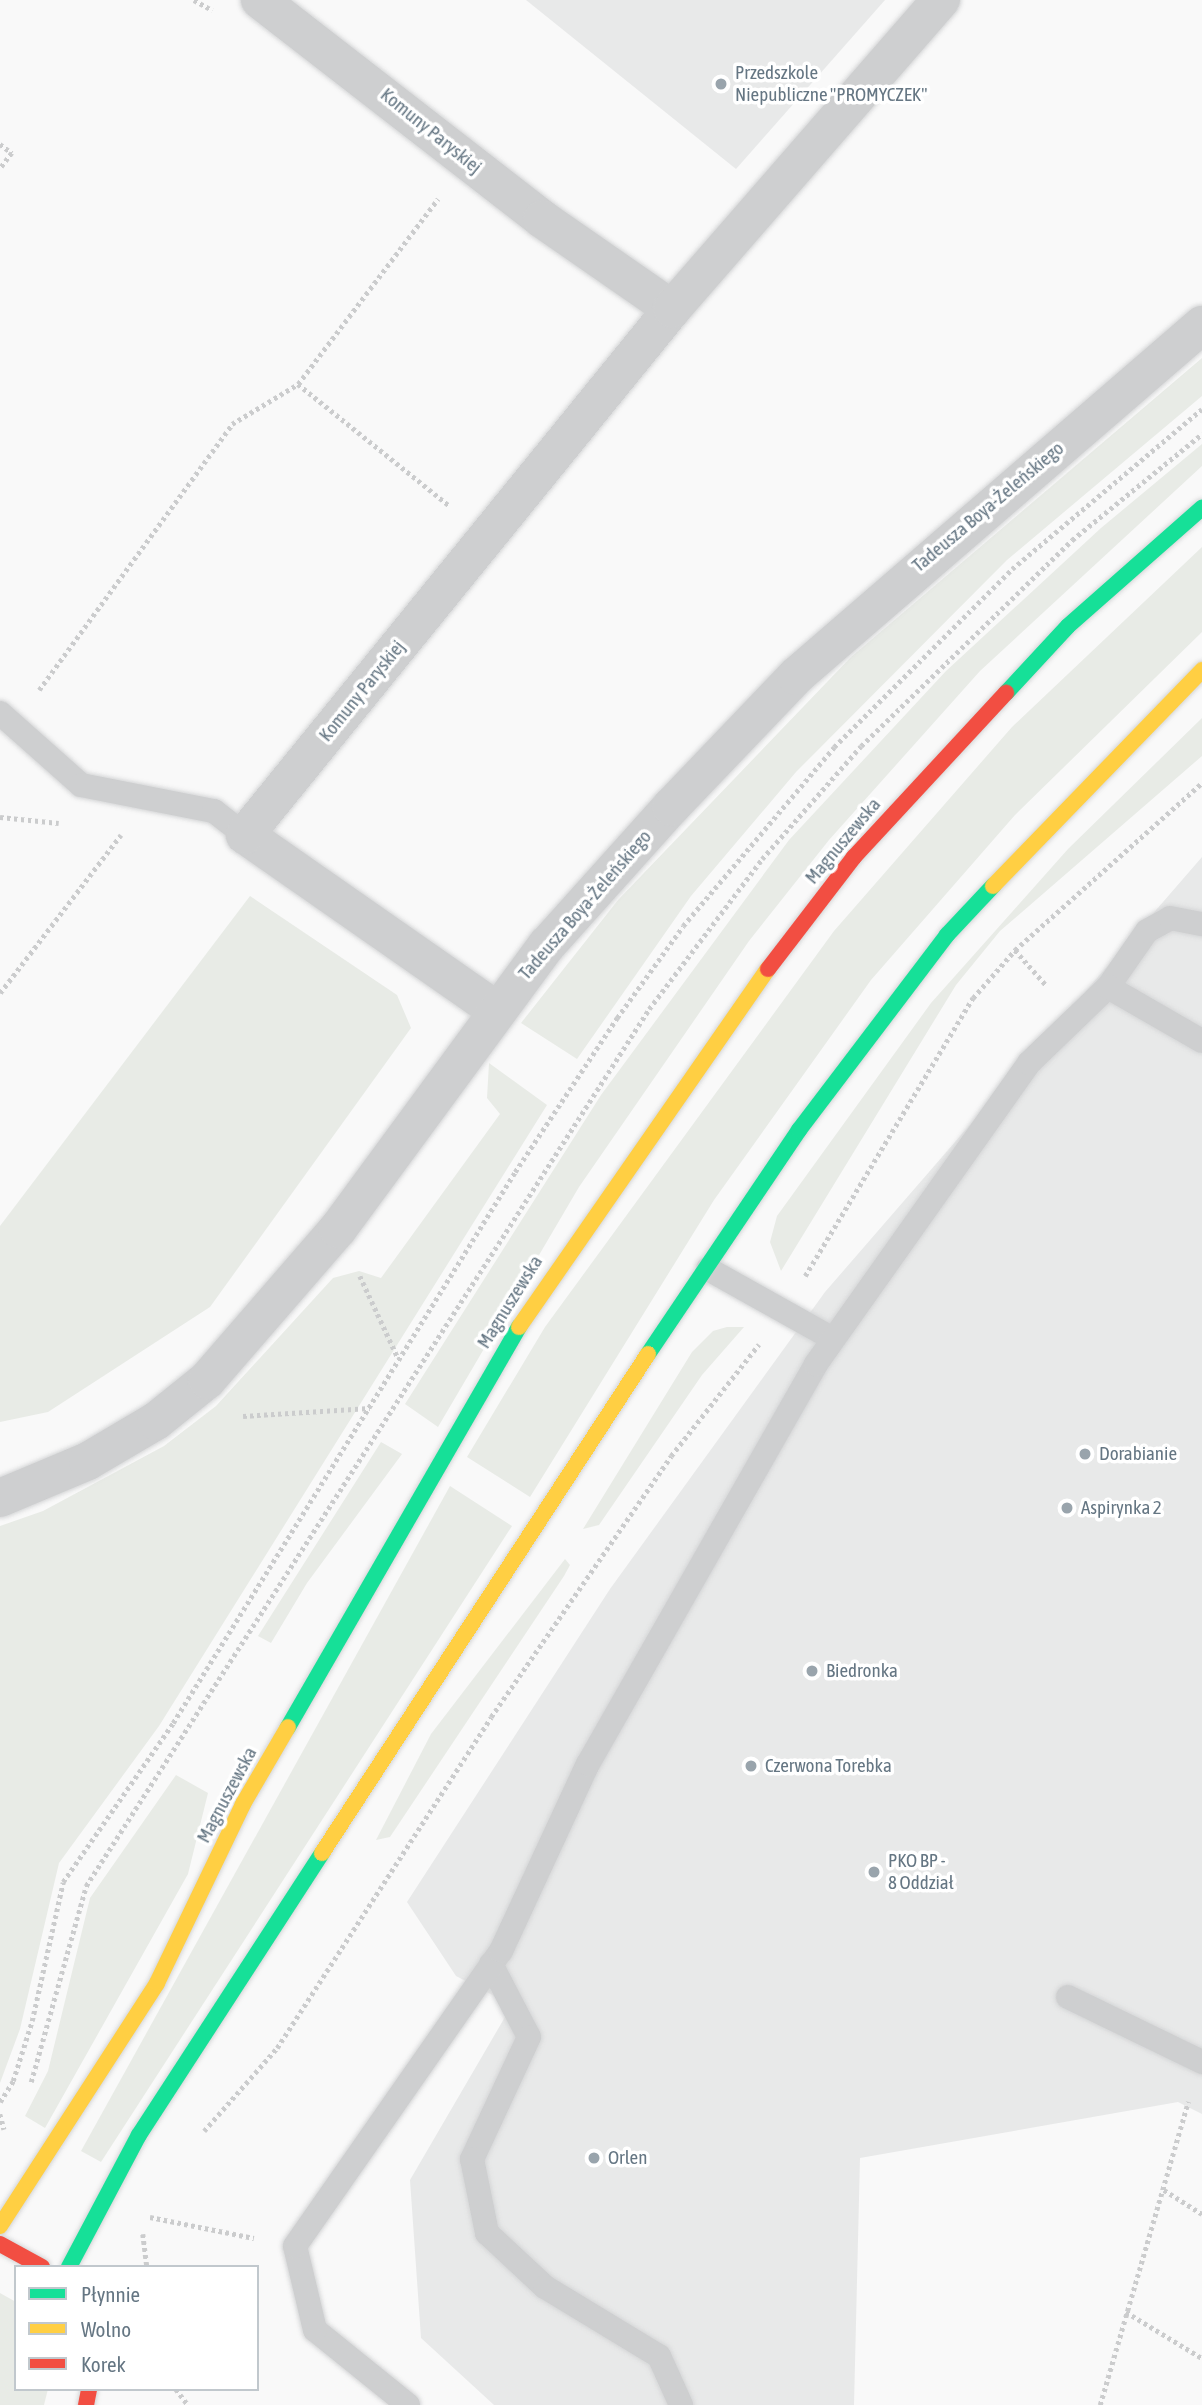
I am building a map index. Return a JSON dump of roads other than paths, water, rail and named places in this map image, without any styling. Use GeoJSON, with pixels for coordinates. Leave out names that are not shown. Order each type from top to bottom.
{"type":"FeatureCollection","features":[{"type":"Feature","properties":{"kind":"street","name":"Komuny Paryskiej"},"geometry":{"type":"LineString","coordinates":[[260,0],[467,160],[672,309]]}},
{"type":"Feature","properties":{"kind":"street","name":"Komuny Paryskiej"},"geometry":{"type":"LineString","coordinates":[[245,835],[672,309],[941,0]]}},
{"type":"Feature","properties":{"kind":"street","name":"Tadeusza Boya-Żeleńskiego"},"geometry":{"type":"LineString","coordinates":[[0,1498],[88,1461],[177,1405],[235,1353],[338,1229],[496,1010],[601,881],[796,676],[1202,325]]}},
{"type":"Feature","properties":{"kind":"street","name":"Magnuszewska"},"geometry":{"type":"LineString","coordinates":[[0,2226],[158,1983],[243,1804],[543,1285],[722,1028],[854,858],[1040,654],[1202,508]]}},
{"type":"Feature","properties":{"kind":"street"},"geometry":{"type":"LineString","coordinates":[[70,2265],[139,2135],[262,1942],[423,1704],[567,1473],[708,1269],[799,1130],[947,935],[1096,775],[1202,670]]}},
{"type":"Feature","properties":{"kind":"street"},"geometry":{"type":"LineString","coordinates":[[245,835],[496,1010]]}},
{"type":"Feature","properties":{"kind":"street"},"geometry":{"type":"LineString","coordinates":[[0,2244],[38,2265]]}},
{"type":"Feature","properties":{"kind":"lane"},"geometry":{"type":"LineString","coordinates":[[7,719],[81,785],[214,811],[245,835]]}},
{"type":"Feature","properties":{"kind":"lane"},"geometry":{"type":"LineString","coordinates":[[408,2405],[314,2330],[295,2246],[491,1964],[588,1764],[833,1339],[1029,1063],[1108,987],[1147,931],[1170,918],[1202,924]]}},
{"type":"Feature","properties":{"kind":"lane"},"geometry":{"type":"LineString","coordinates":[[1108,987],[1202,1041]]}},
{"type":"Feature","properties":{"kind":"lane"},"geometry":{"type":"LineString","coordinates":[[708,1269],[784,1309],[833,1339]]}},
{"type":"Feature","properties":{"kind":"lane"},"geometry":{"type":"LineString","coordinates":[[491,1964],[529,2037],[472,2159],[487,2233],[545,2287],[659,2356],[681,2405]]}},
{"type":"Feature","properties":{"kind":"lane"},"geometry":{"type":"LineString","coordinates":[[1068,1997],[1201,2061]]}},
{"type":"Feature","properties":{"kind":"place","name":"Przedszkole Niepubliczne \"PROMYCZEK\""},"geometry":{"type":"Point","coordinates":[721,84]}},
{"type":"Feature","properties":{"kind":"place","name":"Dorabianie"},"geometry":{"type":"Point","coordinates":[1085,1454]}},
{"type":"Feature","properties":{"kind":"place","name":"Aspirynka 2"},"geometry":{"type":"Point","coordinates":[1067,1508]}},
{"type":"Feature","properties":{"kind":"place","name":"Biedronka"},"geometry":{"type":"Point","coordinates":[812,1671]}},
{"type":"Feature","properties":{"kind":"place","name":"Czerwona Torebka"},"geometry":{"type":"Point","coordinates":[751,1766]}},
{"type":"Feature","properties":{"kind":"place","name":"PKO BP - 8 Oddział"},"geometry":{"type":"Point","coordinates":[874,1872]}},
{"type":"Feature","properties":{"kind":"place","name":"Orlen"},"geometry":{"type":"Point","coordinates":[594,2158]}}]}
